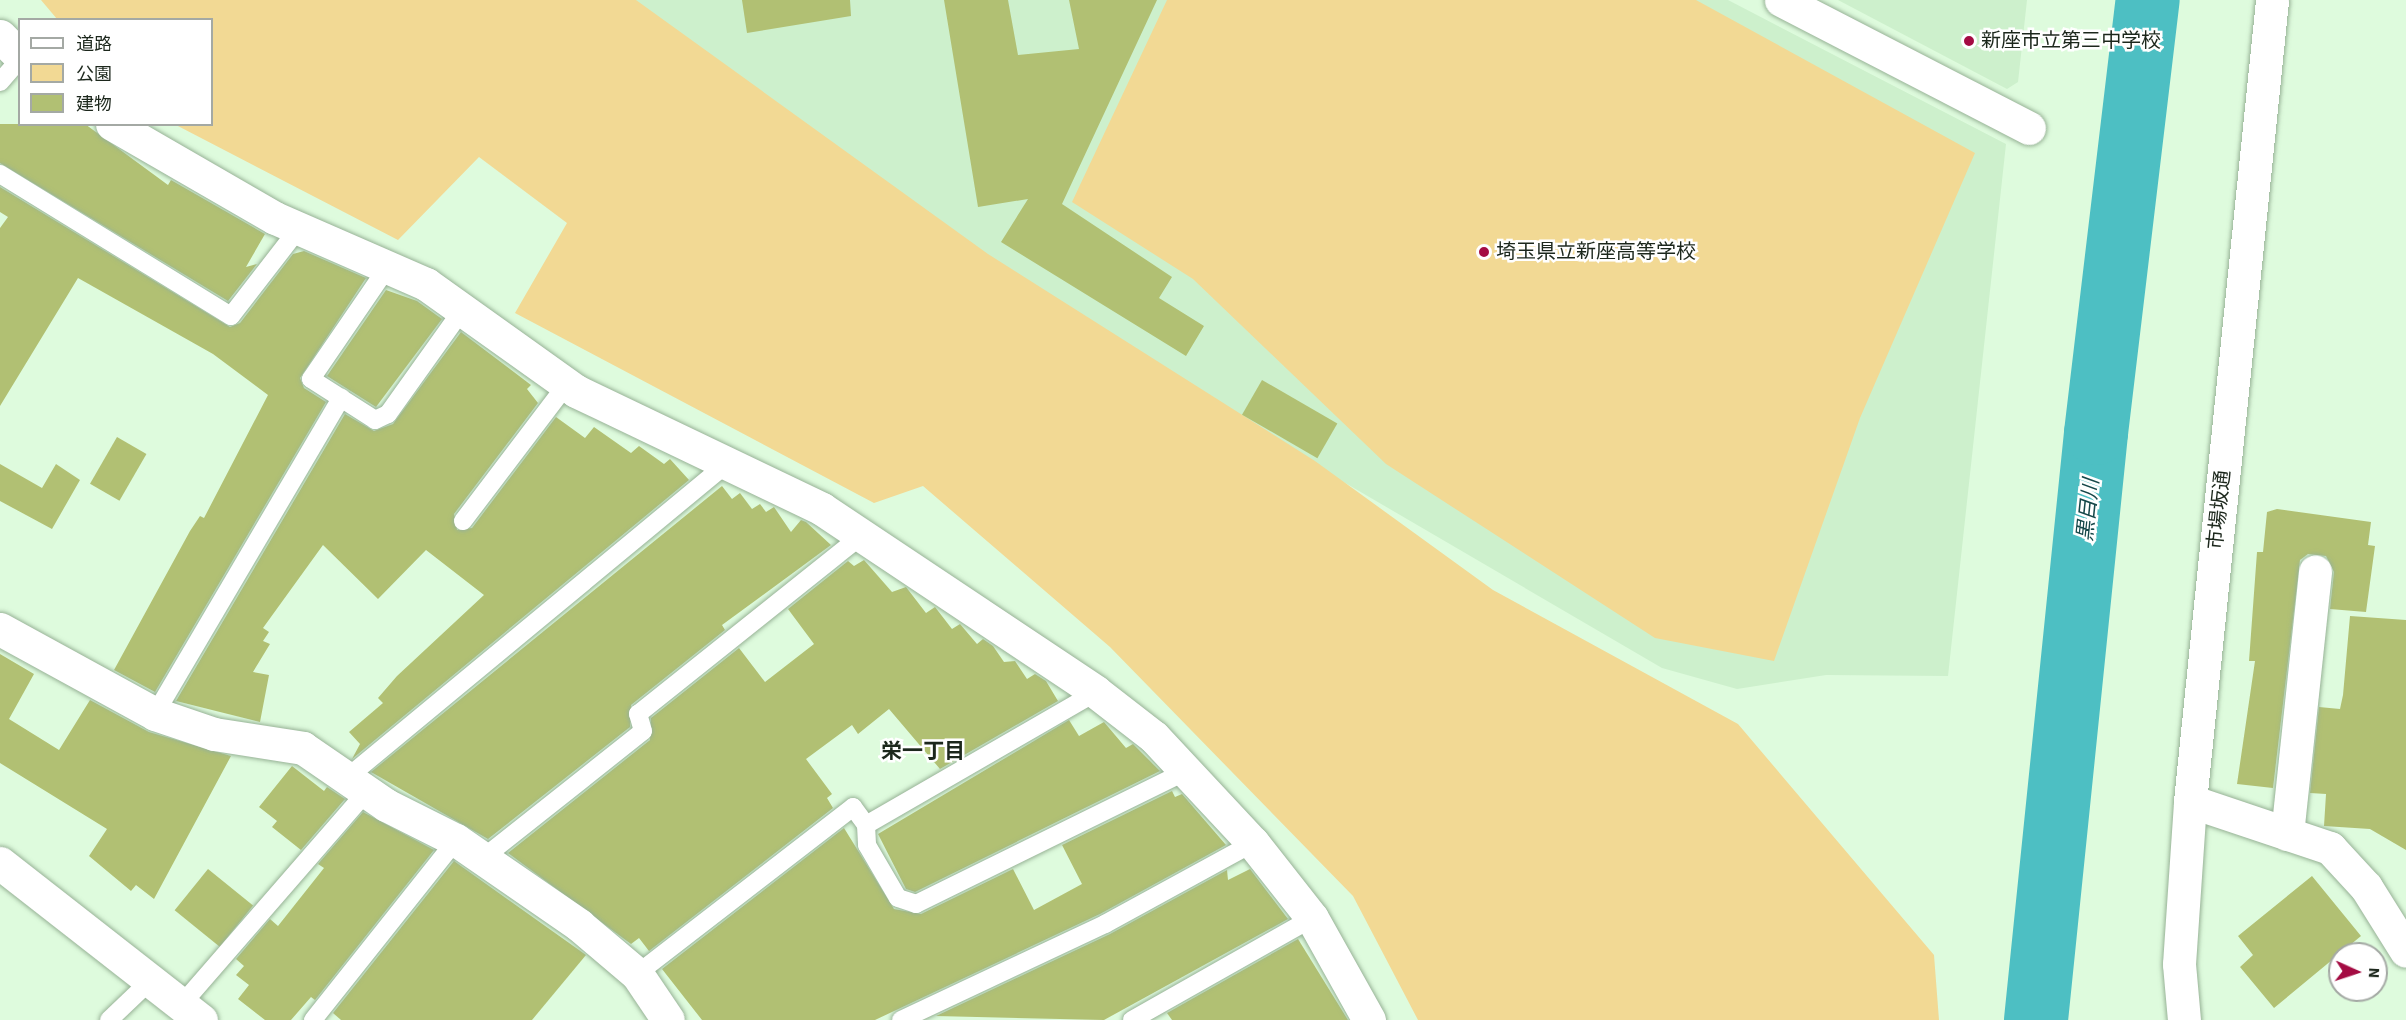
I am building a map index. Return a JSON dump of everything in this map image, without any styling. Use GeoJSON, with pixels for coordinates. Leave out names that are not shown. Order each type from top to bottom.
{"type":"FeatureCollection","features":[{"type":"Feature","properties":{"kind":"street"},"geometry":{"type":"LineString","coordinates":[[1781,0],[2029,128]]}},
{"type":"Feature","properties":{"kind":"street","name":"市場坂通"},"geometry":{"type":"LineString","coordinates":[[2184,1020],[2179,964],[2190,801],[2272,0]]}},
{"type":"Feature","properties":{"kind":"street"},"geometry":{"type":"LineString","coordinates":[[0,36],[18,55]]}},
{"type":"Feature","properties":{"kind":"street"},"geometry":{"type":"LineString","coordinates":[[116,126],[299,228],[389,265],[463,309],[567,384],[726,464],[822,509],[1096,692],[1154,737],[1253,843],[1312,918],[1369,1020]]}},
{"type":"Feature","properties":{"kind":"street"},"geometry":{"type":"LineString","coordinates":[[2287,834],[2315,571]]}},
{"type":"Feature","properties":{"kind":"street"},"geometry":{"type":"LineString","coordinates":[[0,629],[155,714],[214,734],[303,748],[357,784],[456,840],[483,858],[637,974],[668,1020]]}},
{"type":"Feature","properties":{"kind":"street"},"geometry":{"type":"LineString","coordinates":[[2190,801],[2330,848],[2366,886],[2406,949]]}},
{"type":"Feature","properties":{"kind":"street"},"geometry":{"type":"LineString","coordinates":[[0,863],[192,1012]]}},
{"type":"Feature","properties":{"kind":"lane"},"geometry":{"type":"LineString","coordinates":[[0,82],[18,60]]}},
{"type":"Feature","properties":{"kind":"lane"},"geometry":{"type":"LineString","coordinates":[[0,174],[231,316],[299,228]]}},
{"type":"Feature","properties":{"kind":"lane"},"geometry":{"type":"LineString","coordinates":[[389,265],[311,379],[375,420],[388,414],[463,309]]}},
{"type":"Feature","properties":{"kind":"lane"},"geometry":{"type":"LineString","coordinates":[[464,521],[567,384]]}},
{"type":"Feature","properties":{"kind":"lane"},"geometry":{"type":"LineString","coordinates":[[155,714],[341,398]]}},
{"type":"Feature","properties":{"kind":"lane"},"geometry":{"type":"LineString","coordinates":[[192,1012],[357,784],[726,464]]}},
{"type":"Feature","properties":{"kind":"lane"},"geometry":{"type":"LineString","coordinates":[[483,858],[643,731],[638,714],[861,536]]}},
{"type":"Feature","properties":{"kind":"lane"},"geometry":{"type":"LineString","coordinates":[[866,825],[1096,692]]}},
{"type":"Feature","properties":{"kind":"lane"},"geometry":{"type":"LineString","coordinates":[[637,974],[853,807],[866,825],[867,845],[898,898],[916,904],[1186,771]]}},
{"type":"Feature","properties":{"kind":"lane"},"geometry":{"type":"LineString","coordinates":[[313,1020],[456,840]]}},
{"type":"Feature","properties":{"kind":"lane"},"geometry":{"type":"LineString","coordinates":[[901,1020],[1105,924],[1253,843]]}},
{"type":"Feature","properties":{"kind":"lane"},"geometry":{"type":"LineString","coordinates":[[1132,1020],[1312,918]]}},
{"type":"Feature","properties":{"kind":"lane"},"geometry":{"type":"LineString","coordinates":[[109,1020],[151,981]]}},
{"type":"Feature","properties":{"kind":"shaded area","name":"埼玉県立新座高等学校"},"geometry":{"type":"Polygon","coordinates":[[[601,0],[1728,0],[2006,144],[1948,676],[1826,675],[1737,689],[1662,668],[1133,359],[601,0]]]}},
{"type":"Feature","properties":{"kind":"shaded area","name":"新座市立第三中学校"},"geometry":{"type":"Polygon","coordinates":[[[1838,0],[2027,0],[2018,82],[2007,89],[1838,0]]]}},
{"type":"Feature","properties":{"kind":"green space"},"geometry":{"type":"Polygon","coordinates":[[[41,0],[636,0],[988,254],[1315,461],[1493,590],[1738,724],[1934,955],[1939,1020],[1418,1020],[1353,896],[1110,647],[923,486],[874,503],[515,313],[567,223],[479,157],[398,240],[178,126],[213,126],[213,18],[56,18],[41,0]]]}},
{"type":"Feature","properties":{"kind":"green space","name":"埼玉県立新座高等学校"},"geometry":{"type":"Polygon","coordinates":[[[1167,0],[1696,0],[1975,153],[1860,418],[1774,661],[1655,638],[1386,464],[1193,279],[1072,202],[1167,0]]]}},
{"type":"Feature","properties":{"kind":"building"},"geometry":{"type":"Polygon","coordinates":[[[742,0],[850,0],[851,16],[747,33],[742,0]]]}},
{"type":"Feature","properties":{"kind":"building"},"geometry":{"type":"Polygon","coordinates":[[[944,0],[1008,0],[1018,55],[1079,49],[1069,0],[1157,0],[1062,204],[1172,277],[1159,298],[1204,326],[1186,356],[1001,242],[1028,199],[978,207],[944,0]]]}},
{"type":"Feature","properties":{"kind":"building"},"geometry":{"type":"Polygon","coordinates":[[[0,124],[88,126],[168,185],[171,180],[265,234],[246,267],[257,264],[228,301],[0,163],[0,124]]]}},
{"type":"Feature","properties":{"kind":"building"},"geometry":{"type":"Polygon","coordinates":[[[0,187],[230,327],[240,323],[293,254],[304,251],[366,278],[300,378],[304,388],[326,402],[155,692],[114,670],[190,531],[200,516],[204,518],[268,395],[213,354],[78,278],[0,406],[0,228],[8,217],[0,212],[0,187]]]}},
{"type":"Feature","properties":{"kind":"building"},"geometry":{"type":"Polygon","coordinates":[[[386,290],[417,301],[442,319],[376,407],[327,376],[386,290]]]}},
{"type":"Feature","properties":{"kind":"building"},"geometry":{"type":"Polygon","coordinates":[[[461,332],[531,385],[527,389],[538,403],[454,514],[457,530],[472,528],[556,417],[585,438],[594,427],[631,453],[639,446],[664,464],[670,459],[689,480],[352,759],[360,744],[349,732],[383,703],[378,698],[397,676],[484,595],[426,550],[378,599],[323,545],[263,628],[269,632],[263,641],[270,644],[253,672],[269,675],[260,722],[176,701],[345,414],[374,431],[393,424],[461,332]]]}},
{"type":"Feature","properties":{"kind":"building"},"geometry":{"type":"Polygon","coordinates":[[[1262,380],[1337,424],[1317,458],[1242,415],[1262,380]]]}},
{"type":"Feature","properties":{"kind":"building"},"geometry":{"type":"Polygon","coordinates":[[[117,437],[146,454],[119,501],[90,484],[117,437]]]}},
{"type":"Feature","properties":{"kind":"building"},"geometry":{"type":"Polygon","coordinates":[[[0,464],[42,488],[56,464],[80,480],[52,529],[0,501],[0,464]]]}},
{"type":"Feature","properties":{"kind":"building"},"geometry":{"type":"Polygon","coordinates":[[[722,486],[732,499],[740,493],[752,509],[760,504],[766,512],[774,507],[791,532],[801,520],[806,522],[831,545],[722,625],[725,630],[631,705],[630,727],[488,839],[371,772],[722,486]]]}},
{"type":"Feature","properties":{"kind":"building"},"geometry":{"type":"Polygon","coordinates":[[[2277,509],[2371,522],[2368,545],[2375,546],[2366,612],[2330,609],[2334,572],[2326,556],[2308,554],[2300,560],[2273,788],[2237,784],[2255,661],[2249,661],[2257,552],[2263,552],[2267,512],[2277,509]]]}},
{"type":"Feature","properties":{"kind":"building"},"geometry":{"type":"Polygon","coordinates":[[[864,560],[892,592],[906,587],[926,613],[935,607],[952,629],[960,624],[977,644],[983,639],[993,646],[1004,662],[1015,661],[1027,679],[1035,674],[1046,681],[1058,701],[940,769],[889,709],[858,734],[852,725],[806,759],[832,794],[827,798],[833,808],[649,951],[639,938],[631,944],[508,853],[650,740],[651,718],[739,648],[765,682],[814,644],[788,609],[848,561],[854,566],[864,560]]]}},
{"type":"Feature","properties":{"kind":"building"},"geometry":{"type":"Polygon","coordinates":[[[2350,616],[2406,620],[2406,850],[2370,829],[2324,826],[2326,794],[2310,793],[2319,707],[2340,709],[2350,616]]]}},
{"type":"Feature","properties":{"kind":"building"},"geometry":{"type":"Polygon","coordinates":[[[0,654],[34,674],[9,719],[59,750],[90,700],[149,732],[231,756],[154,899],[136,885],[131,891],[89,856],[107,829],[0,763],[0,654]]]}},
{"type":"Feature","properties":{"kind":"building"},"geometry":{"type":"Polygon","coordinates":[[[1069,720],[1079,736],[1104,722],[1126,748],[1133,744],[1160,771],[915,892],[906,889],[878,834],[1069,720]]]}},
{"type":"Feature","properties":{"kind":"building"},"geometry":{"type":"Polygon","coordinates":[[[292,766],[324,791],[327,787],[345,799],[301,850],[272,827],[277,821],[259,807],[292,766]]]}},
{"type":"Feature","properties":{"kind":"building"},"geometry":{"type":"Polygon","coordinates":[[[1172,791],[1175,797],[1182,794],[1226,845],[1100,914],[875,1020],[702,1020],[662,969],[844,828],[894,909],[921,914],[1013,869],[1034,910],[1082,884],[1062,845],[1172,791]]]}},
{"type":"Feature","properties":{"kind":"building"},"geometry":{"type":"Polygon","coordinates":[[[363,812],[434,850],[315,1000],[311,997],[291,1020],[265,1020],[238,999],[249,985],[236,975],[244,966],[236,959],[270,919],[278,926],[324,868],[318,864],[363,812]]]}},
{"type":"Feature","properties":{"kind":"building"},"geometry":{"type":"Polygon","coordinates":[[[454,861],[586,955],[532,1020],[341,1020],[333,1013],[454,861]]]}},
{"type":"Feature","properties":{"kind":"building"},"geometry":{"type":"Polygon","coordinates":[[[208,869],[253,906],[220,947],[175,910],[208,869]]]}},
{"type":"Feature","properties":{"kind":"building"},"geometry":{"type":"Polygon","coordinates":[[[1250,869],[1288,919],[1104,1020],[936,1016],[1110,934],[1227,870],[1228,880],[1250,869]]]}},
{"type":"Feature","properties":{"kind":"building"},"geometry":{"type":"Polygon","coordinates":[[[2312,876],[2361,936],[2354,942],[2328,942],[2328,963],[2274,1008],[2240,967],[2253,955],[2238,936],[2312,876]]]}},
{"type":"Feature","properties":{"kind":"building"},"geometry":{"type":"Polygon","coordinates":[[[1298,939],[1348,1020],[1172,1020],[1167,1013],[1298,939]]]}},
{"type":"Feature","properties":{"kind":"waterway","name":"黒目川"},"geometry":{"type":"LineString","coordinates":[[2036,1020],[2096,433],[2148,0]]}},
{"type":"Feature","properties":{"kind":"place","name":"新座市立第三中学校"},"geometry":{"type":"Point","coordinates":[1969,41]}},
{"type":"Feature","properties":{"kind":"place","name":"埼玉県立新座高等学校"},"geometry":{"type":"Point","coordinates":[1484,252]}},
{"type":"Feature","properties":{"kind":"district","name":"栄一丁目"},"geometry":{"type":"Point","coordinates":[923,751]}}]}
